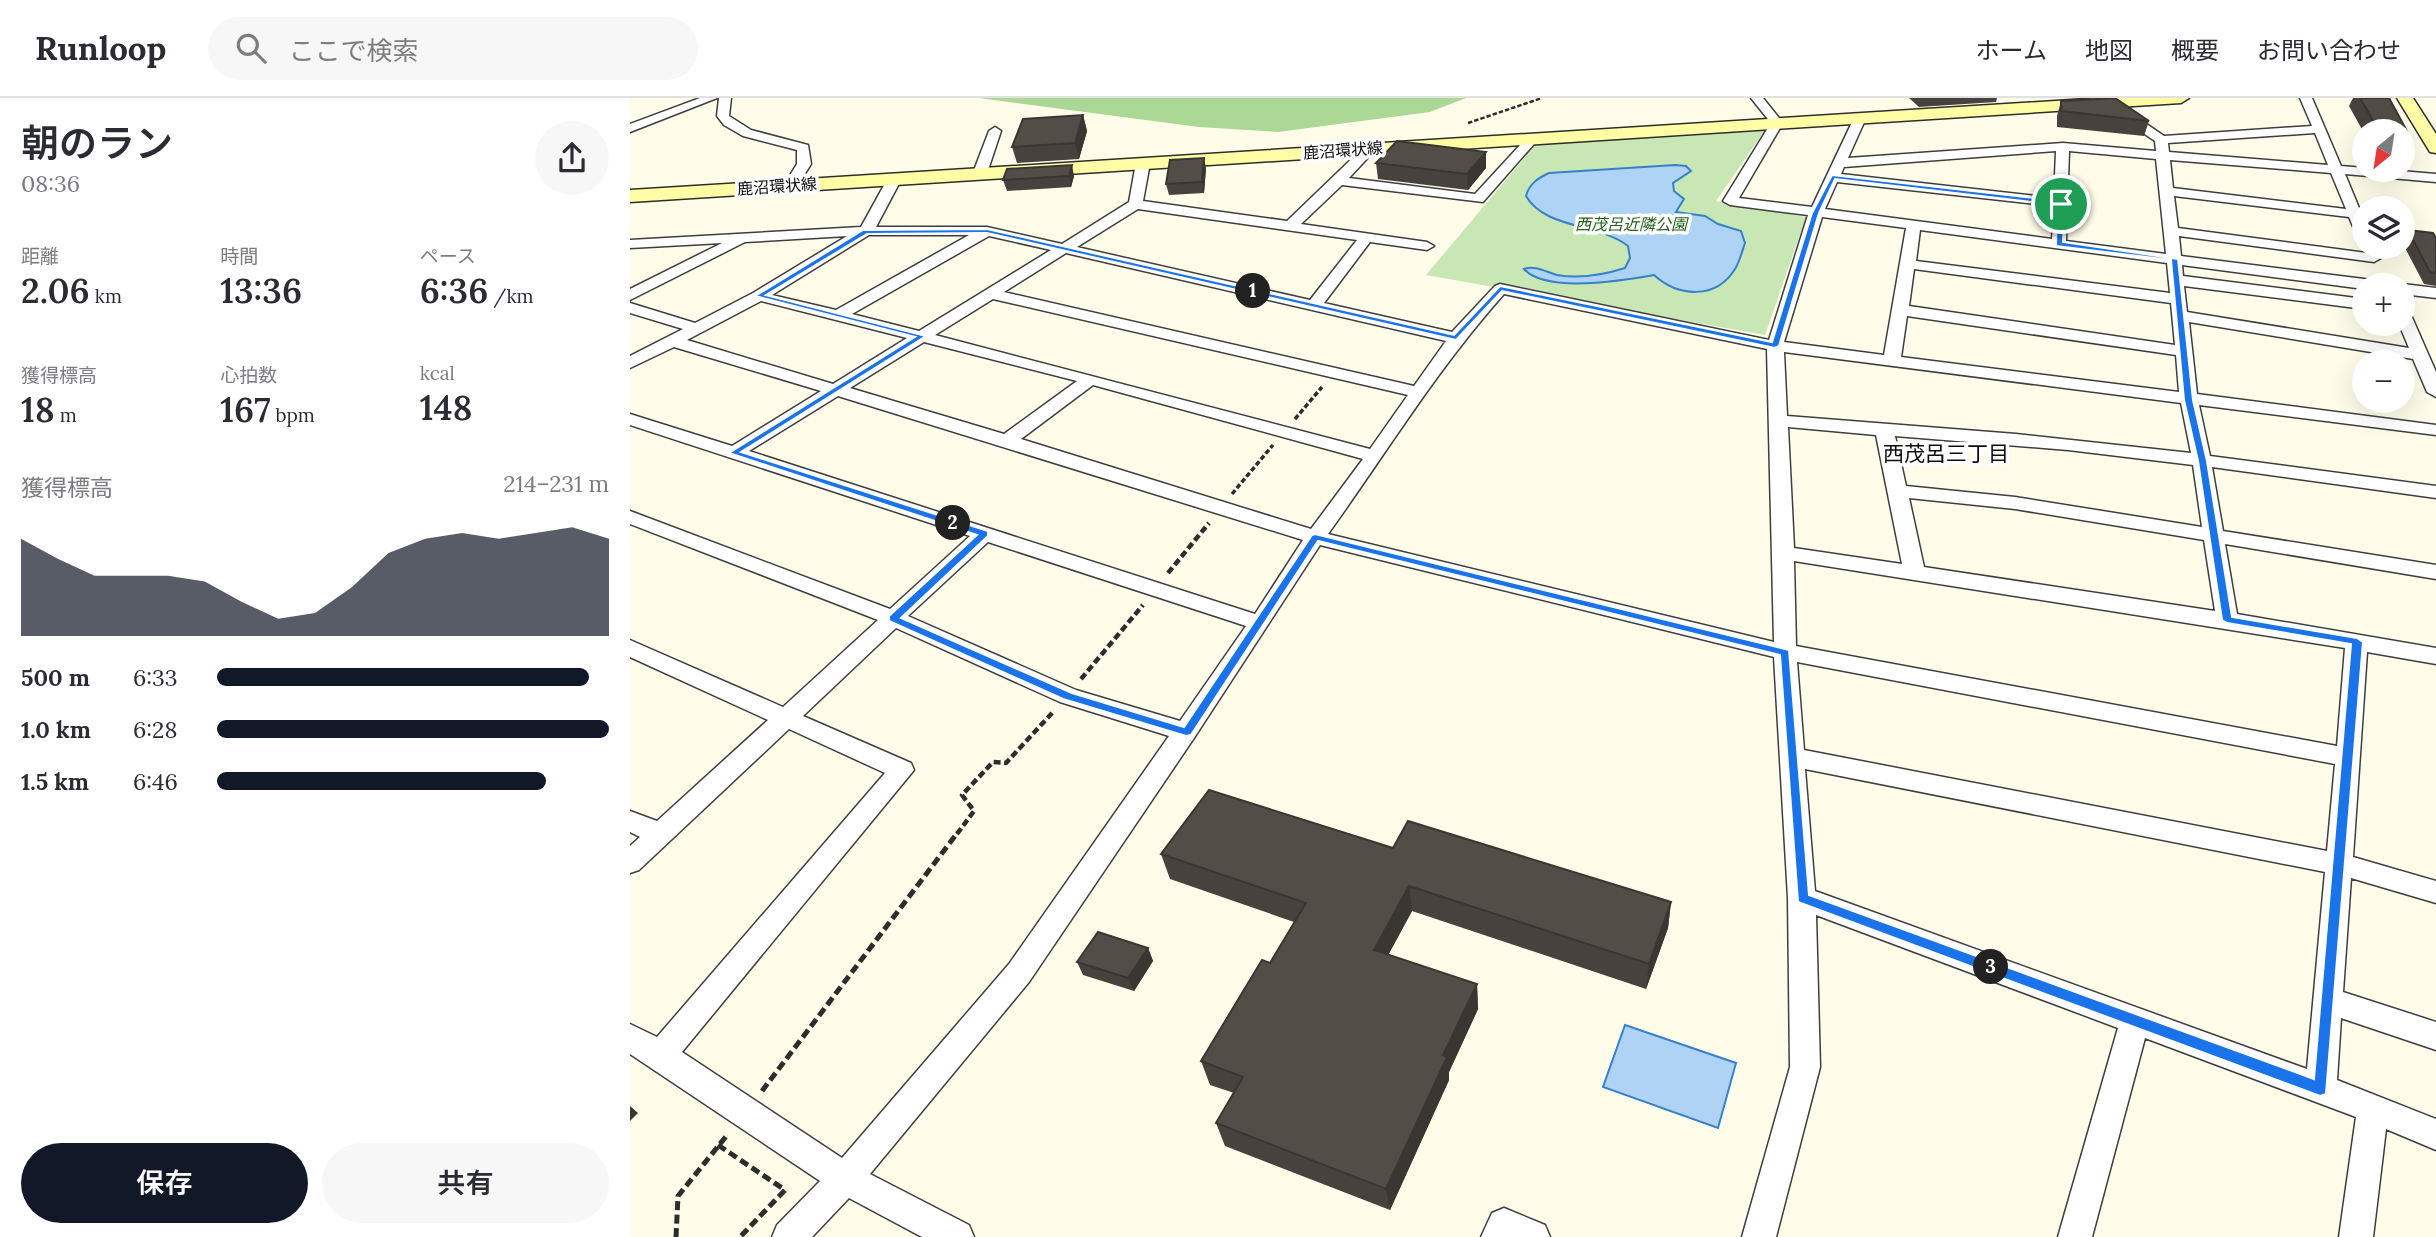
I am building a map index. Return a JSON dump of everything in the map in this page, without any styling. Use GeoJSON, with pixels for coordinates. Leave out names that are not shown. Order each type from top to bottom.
{"type":"FeatureCollection","features":[{"type":"Feature","properties":{"kind":"main road","name":"鹿沼環状線"},"geometry":{"type":"LineString","coordinates":[[630,196],[1860,118],[2069,102],[2108,103],[2181,98]]}},
{"type":"Feature","properties":{"kind":"main road"},"geometry":{"type":"LineString","coordinates":[[2405,98],[2436,148]]}},
{"type":"Feature","properties":{"kind":"street"},"geometry":{"type":"LineString","coordinates":[[630,128],[711,98]]}},
{"type":"Feature","properties":{"kind":"street"},"geometry":{"type":"LineString","coordinates":[[725,98],[723,116],[730,125],[803,148],[804,164],[791,185]]}},
{"type":"Feature","properties":{"kind":"street"},"geometry":{"type":"LineString","coordinates":[[1757,98],[1777,123],[1730,201],[2352,282]]}},
{"type":"Feature","properties":{"kind":"street"},"geometry":{"type":"LineString","coordinates":[[2306,98],[2352,207]]}},
{"type":"Feature","properties":{"kind":"street"},"geometry":{"type":"LineString","coordinates":[[2108,103],[2162,147],[2436,178]]}},
{"type":"Feature","properties":{"kind":"street"},"geometry":{"type":"LineString","coordinates":[[1759,1237],[1805,1067],[1802,898],[1785,652],[1784,553],[1775,346],[1815,213],[1860,118]]}},
{"type":"Feature","properties":{"kind":"street"},"geometry":{"type":"LineString","coordinates":[[1839,163],[2063,147],[2162,147],[2320,130]]}},
{"type":"Feature","properties":{"kind":"street"},"geometry":{"type":"LineString","coordinates":[[980,173],[995,131]]}},
{"type":"Feature","properties":{"kind":"street"},"geometry":{"type":"LineString","coordinates":[[1339,181],[1478,199],[1528,144],[1526,139]]}},
{"type":"Feature","properties":{"kind":"street"},"geometry":{"type":"LineString","coordinates":[[2059,244],[2063,147]]}},
{"type":"Feature","properties":{"kind":"street"},"geometry":{"type":"LineString","coordinates":[[2162,147],[2189,400],[2202,461],[2227,620]]}},
{"type":"Feature","properties":{"kind":"street"},"geometry":{"type":"LineString","coordinates":[[1291,225],[1370,149]]}},
{"type":"Feature","properties":{"kind":"street"},"geometry":{"type":"LineString","coordinates":[[1136,204],[1143,163]]}},
{"type":"Feature","properties":{"kind":"street"},"geometry":{"type":"LineString","coordinates":[[1832,177],[2061,204]]}},
{"type":"Feature","properties":{"kind":"street"},"geometry":{"type":"LineString","coordinates":[[630,363],[759,296],[866,231],[895,178]]}},
{"type":"Feature","properties":{"kind":"street"},"geometry":{"type":"LineString","coordinates":[[2167,191],[2352,214]]}},
{"type":"Feature","properties":{"kind":"street"},"geometry":{"type":"LineString","coordinates":[[733,453],[1136,204],[1427,246]]}},
{"type":"Feature","properties":{"kind":"street"},"geometry":{"type":"LineString","coordinates":[[1892,360],[1914,226]]}},
{"type":"Feature","properties":{"kind":"street"},"geometry":{"type":"LineString","coordinates":[[630,244],[866,231],[987,231],[1456,338]]}},
{"type":"Feature","properties":{"kind":"street"},"geometry":{"type":"LineString","coordinates":[[839,315],[987,231]]}},
{"type":"Feature","properties":{"kind":"street"},"geometry":{"type":"LineString","coordinates":[[2172,231],[2352,250]]}},
{"type":"Feature","properties":{"kind":"street"},"geometry":{"type":"LineString","coordinates":[[630,295],[747,236]]}},
{"type":"Feature","properties":{"kind":"street"},"geometry":{"type":"LineString","coordinates":[[1314,305],[1367,237]]}},
{"type":"Feature","properties":{"kind":"street"},"geometry":{"type":"LineString","coordinates":[[1908,264],[2179,308],[2421,355]]}},
{"type":"Feature","properties":{"kind":"street"},"geometry":{"type":"LineString","coordinates":[[2176,280],[2352,302]]}},
{"type":"Feature","properties":{"kind":"street"},"geometry":{"type":"LineString","coordinates":[[789,1237],[845,1179],[1019,973],[1260,623],[1315,537],[1420,393],[1456,338],[1500,289],[1775,346],[2436,430]]}},
{"type":"Feature","properties":{"kind":"street"},"geometry":{"type":"LineString","coordinates":[[2415,290],[2436,293]]}},
{"type":"Feature","properties":{"kind":"street"},"geometry":{"type":"LineString","coordinates":[[990,294],[1420,393]]}},
{"type":"Feature","properties":{"kind":"street"},"geometry":{"type":"LineString","coordinates":[[759,296],[1090,379],[1375,456]]}},
{"type":"Feature","properties":{"kind":"street"},"geometry":{"type":"LineString","coordinates":[[630,308],[696,328]]}},
{"type":"Feature","properties":{"kind":"street"},"geometry":{"type":"LineString","coordinates":[[1900,310],[2184,351]]}},
{"type":"Feature","properties":{"kind":"street"},"geometry":{"type":"LineString","coordinates":[[2412,336],[2436,392]]}},
{"type":"Feature","properties":{"kind":"street"},"geometry":{"type":"LineString","coordinates":[[672,341],[1315,537],[1785,652],[2348,757]]}},
{"type":"Feature","properties":{"kind":"street"},"geometry":{"type":"LineString","coordinates":[[1007,441],[1090,379]]}},
{"type":"Feature","properties":{"kind":"street"},"geometry":{"type":"LineString","coordinates":[[1778,421],[1885,432],[2016,440],[2436,492]]}},
{"type":"Feature","properties":{"kind":"street"},"geometry":{"type":"LineString","coordinates":[[630,436],[639,423],[1260,623]]}},
{"type":"Feature","properties":{"kind":"street"},"geometry":{"type":"LineString","coordinates":[[1885,432],[1915,575]]}},
{"type":"Feature","properties":{"kind":"street"},"geometry":{"type":"LineString","coordinates":[[1899,491],[2015,503],[2436,572]]}},
{"type":"Feature","properties":{"kind":"street"},"geometry":{"type":"LineString","coordinates":[[630,517],[893,618],[1068,696],[1186,732]]}},
{"type":"Feature","properties":{"kind":"street"},"geometry":{"type":"LineString","coordinates":[[630,862],[984,534]]}},
{"type":"Feature","properties":{"kind":"street"},"geometry":{"type":"LineString","coordinates":[[1784,553],[1915,575],[2227,620],[2436,656]]}},
{"type":"Feature","properties":{"kind":"street"},"geometry":{"type":"LineString","coordinates":[[2320,1089],[2357,642]]}},
{"type":"Feature","properties":{"kind":"street"},"geometry":{"type":"LineString","coordinates":[[630,648],[902,770],[661,1055]]}},
{"type":"Feature","properties":{"kind":"street"},"geometry":{"type":"LineString","coordinates":[[1793,757],[2339,864],[2436,892]]}},
{"type":"Feature","properties":{"kind":"street"},"geometry":{"type":"LineString","coordinates":[[630,821],[660,834]]}},
{"type":"Feature","properties":{"kind":"street"},"geometry":{"type":"LineString","coordinates":[[1802,898],[2373,1108],[2436,1135]]}},
{"type":"Feature","properties":{"kind":"street"},"geometry":{"type":"LineString","coordinates":[[2328,1000],[2436,1036]]}},
{"type":"Feature","properties":{"kind":"street"},"geometry":{"type":"LineString","coordinates":[[2075,1237],[2135,1021]]}},
{"type":"Feature","properties":{"kind":"street"},"geometry":{"type":"LineString","coordinates":[[630,1038],[661,1055],[845,1179],[957,1237]]}},
{"type":"Feature","properties":{"kind":"street"},"geometry":{"type":"LineString","coordinates":[[2356,1237],[2373,1108]]}},
{"type":"Feature","properties":{"kind":"street"},"geometry":{"type":"LineString","coordinates":[[1498,1237],[1504,1226],[1533,1237]]}},
{"type":"Feature","properties":{"kind":"path"},"geometry":{"type":"LineString","coordinates":[[1457,127],[1542,98]]}},
{"type":"Feature","properties":{"kind":"path"},"geometry":{"type":"LineString","coordinates":[[1221,508],[1323,387],[1310,382],[1321,370]]}},
{"type":"Feature","properties":{"kind":"path"},"geometry":{"type":"LineString","coordinates":[[676,1237],[678,1196],[746,1113],[974,811],[962,795],[993,762],[1006,763],[1068,696]]}},
{"type":"Feature","properties":{"kind":"path"},"geometry":{"type":"LineString","coordinates":[[718,1145],[785,1190],[740,1237]]}},
{"type":"Feature","properties":{"kind":"green space"},"geometry":{"type":"Polygon","coordinates":[[[979,98],[1466,98],[1430,112],[1278,132],[1199,127],[979,98]]]}},
{"type":"Feature","properties":{"kind":"green space","name":"西茂呂近隣公園"},"geometry":{"type":"Polygon","coordinates":[[[1765,130],[1716,201],[1806,217],[1765,335],[1426,275],[1536,144],[1765,130]]]}},
{"type":"Feature","properties":{"kind":"water"},"geometry":{"type":"Polygon","coordinates":[[[1686,166],[1691,171],[1673,183],[1674,191],[1684,199],[1676,212],[1705,216],[1718,224],[1741,231],[1745,243],[1738,263],[1727,279],[1718,286],[1696,292],[1685,291],[1674,288],[1654,275],[1606,282],[1567,283],[1535,277],[1524,269],[1536,268],[1574,277],[1591,276],[1625,268],[1630,258],[1628,246],[1616,239],[1546,215],[1535,207],[1526,196],[1529,188],[1538,179],[1549,173],[1686,166]]]}},
{"type":"Feature","properties":{"kind":"water"},"geometry":{"type":"Polygon","coordinates":[[[1625,1025],[1736,1063],[1718,1128],[1603,1087],[1625,1025]]]}},
{"type":"Feature","properties":{"kind":"building"},"geometry":{"type":"Polygon","coordinates":[[[2115,98],[2149,121],[2061,111],[2061,101],[2115,98]]]}},
{"type":"Feature","properties":{"kind":"building"},"geometry":{"type":"Polygon","coordinates":[[[2360,98],[2389,98],[2400,119],[2372,119],[2360,98]]]}},
{"type":"Feature","properties":{"kind":"building"},"geometry":{"type":"Polygon","coordinates":[[[1083,115],[1075,143],[1012,147],[1023,119],[1083,115]]]}},
{"type":"Feature","properties":{"kind":"building"},"geometry":{"type":"Polygon","coordinates":[[[1397,141],[1486,152],[1467,174],[1376,163],[1397,141]]]}},
{"type":"Feature","properties":{"kind":"building"},"geometry":{"type":"Polygon","coordinates":[[[1204,158],[1202,182],[1166,184],[1170,160],[1204,158]]]}},
{"type":"Feature","properties":{"kind":"building"},"geometry":{"type":"Polygon","coordinates":[[[1072,165],[1069,176],[1003,180],[1007,169],[1072,165]]]}},
{"type":"Feature","properties":{"kind":"building"},"geometry":{"type":"Polygon","coordinates":[[[2415,231],[2433,233],[2436,238],[2436,273],[2430,272],[2415,243],[2415,231]]]}},
{"type":"Feature","properties":{"kind":"building"},"geometry":{"type":"Polygon","coordinates":[[[1209,790],[1393,848],[1408,821],[1671,902],[1649,964],[1409,886],[1374,950],[1477,984],[1443,1055],[1447,1057],[1386,1189],[1216,1123],[1243,1077],[1201,1061],[1262,960],[1270,963],[1306,903],[1161,854],[1209,790]]]}},
{"type":"Feature","properties":{"kind":"building"},"geometry":{"type":"Polygon","coordinates":[[[1098,932],[1148,948],[1128,978],[1077,962],[1098,932]]]}},
{"type":"Feature","properties":{"kind":"district","name":"西茂呂三丁目"},"geometry":{"type":"Point","coordinates":[1946,453]}},
{"type":"Feature","properties":{"kind":"route"},"geometry":{"type":"LineString","coordinates":[[1832,177],[2061,204],[2059,244],[2174,259],[2189,400],[2202,461],[2227,620],[2357,642],[2320,1089],[1802,898],[1785,652],[1315,537],[1186,732],[1068,696],[893,618],[984,534],[733,453],[922,336],[759,296],[866,231],[987,231],[1456,338],[1500,289],[1775,346],[1815,213],[1832,177]]}}]}
